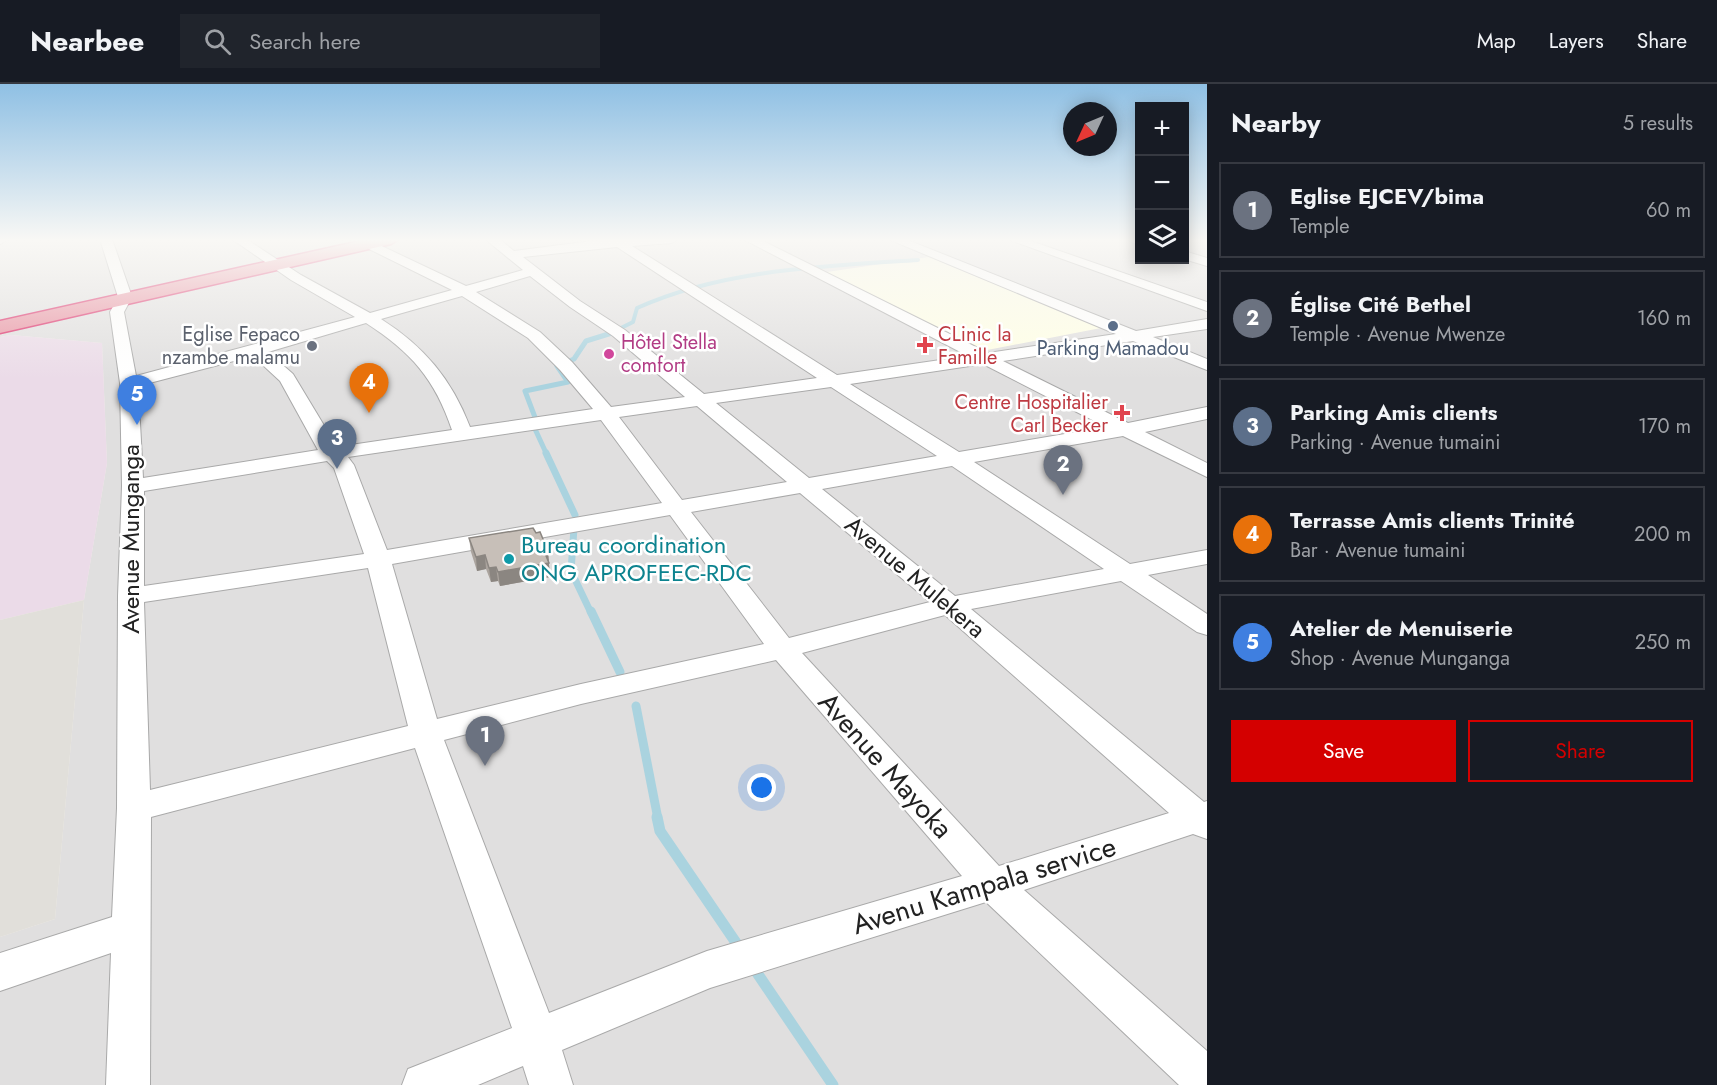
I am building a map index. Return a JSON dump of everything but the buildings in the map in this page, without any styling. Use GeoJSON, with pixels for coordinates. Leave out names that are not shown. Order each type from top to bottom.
{"type":"FeatureCollection","features":[{"type":"Feature","properties":{"kind":"highway"},"geometry":{"type":"LineString","coordinates":[[0,327],[176,286]]}},
{"type":"Feature","properties":{"kind":"street"},"geometry":{"type":"LineString","coordinates":[[122,286],[126,297]]}},
{"type":"Feature","properties":{"kind":"street"},"geometry":{"type":"LineString","coordinates":[[312,286],[370,318],[410,345],[428,365],[456,411],[463,433]]}},
{"type":"Feature","properties":{"kind":"street","name":"Avenue Mayoka"},"geometry":{"type":"LineString","coordinates":[[454,286],[534,335],[563,362],[606,413],[782,649],[992,884],[1207,1081]]}},
{"type":"Feature","properties":{"kind":"street"},"geometry":{"type":"LineString","coordinates":[[129,383],[256,350],[479,286]]}},
{"type":"Feature","properties":{"kind":"street","name":"Avenue Mulekera"},"geometry":{"type":"LineString","coordinates":[[551,286],[574,304],[616,331],[701,400],[950,605],[1204,819]]}},
{"type":"Feature","properties":{"kind":"street"},"geometry":{"type":"LineString","coordinates":[[686,286],[836,381],[1207,626]]}},
{"type":"Feature","properties":{"kind":"street"},"geometry":{"type":"LineString","coordinates":[[842,286],[1207,471]]}},
{"type":"Feature","properties":{"kind":"street"},"geometry":{"type":"LineString","coordinates":[[1008,286],[1207,365]]}},
{"type":"Feature","properties":{"kind":"street"},"geometry":{"type":"LineString","coordinates":[[1146,286],[1207,307]]}},
{"type":"Feature","properties":{"kind":"street","name":"Avenue Munganga"},"geometry":{"type":"LineString","coordinates":[[126,297],[117,312],[129,383],[133,486],[131,596],[134,808],[128,1085]]}},
{"type":"Feature","properties":{"kind":"street"},"geometry":{"type":"LineString","coordinates":[[133,486],[330,453],[836,381],[1207,324]]}},
{"type":"Feature","properties":{"kind":"street"},"geometry":{"type":"LineString","coordinates":[[256,350],[287,378],[330,453],[344,465],[378,559],[426,735],[552,1085]]}},
{"type":"Feature","properties":{"kind":"street"},"geometry":{"type":"LineString","coordinates":[[131,596],[378,559],[1125,430],[1207,413]]}},
{"type":"Feature","properties":{"kind":"street"},"geometry":{"type":"LineString","coordinates":[[134,808],[581,694],[782,649],[950,605],[1207,557]]}},
{"type":"Feature","properties":{"kind":"street","name":"Avenu Kampala service"},"geometry":{"type":"LineString","coordinates":[[424,1085],[742,960],[1204,819]]}},
{"type":"Feature","properties":{"kind":"street"},"geometry":{"type":"LineString","coordinates":[[0,972],[130,929]]}},
{"type":"Feature","properties":{"kind":"shaded area"},"geometry":{"type":"Polygon","coordinates":[[[0,286],[1207,286],[1207,1085],[0,1085],[0,937],[55,919],[84,600],[107,463],[102,343],[11,335],[0,337],[0,286]]]}},
{"type":"Feature","properties":{"kind":"shaded area"},"geometry":{"type":"Polygon","coordinates":[[[845,286],[999,286],[1101,328],[977,352],[845,286]]]}},
{"type":"Feature","properties":{"kind":"shaded area"},"geometry":{"type":"Polygon","coordinates":[[[11,335],[102,343],[107,463],[84,600],[0,620],[0,337],[11,335]]]}},
{"type":"Feature","properties":{"kind":"shaded area"},"geometry":{"type":"Polygon","coordinates":[[[84,600],[55,919],[0,937],[0,620],[84,600]]]}},
{"type":"Feature","properties":{"kind":"waterway"},"geometry":{"type":"LineString","coordinates":[[611,333],[633,322],[637,308],[702,286]]}},
{"type":"Feature","properties":{"kind":"waterway"},"geometry":{"type":"LineString","coordinates":[[536,420],[525,391],[568,382],[557,366],[574,359],[586,341],[615,332]]}},
{"type":"Feature","properties":{"kind":"waterway"},"geometry":{"type":"LineString","coordinates":[[535,429],[547,455]]}},
{"type":"Feature","properties":{"kind":"waterway"},"geometry":{"type":"LineString","coordinates":[[546,453],[575,515]]}},
{"type":"Feature","properties":{"kind":"waterway"},"geometry":{"type":"LineString","coordinates":[[574,528],[571,571],[591,613]]}},
{"type":"Feature","properties":{"kind":"waterway"},"geometry":{"type":"LineString","coordinates":[[591,611],[620,672]]}},
{"type":"Feature","properties":{"kind":"waterway"},"geometry":{"type":"LineString","coordinates":[[636,706],[658,819]]}},
{"type":"Feature","properties":{"kind":"waterway"},"geometry":{"type":"LineString","coordinates":[[657,817],[660,831],[741,950]]}},
{"type":"Feature","properties":{"kind":"waterway"},"geometry":{"type":"LineString","coordinates":[[753,967],[833,1085]]}},
{"type":"Feature","properties":{"kind":"place","name":"Parking Mamadou"},"geometry":{"type":"Point","coordinates":[1113,326]}},
{"type":"Feature","properties":{"kind":"place","name":"CLinic la Famille"},"geometry":{"type":"Point","coordinates":[925,345]}},
{"type":"Feature","properties":{"kind":"place","name":"Eglise Fepaco nzambe malamu"},"geometry":{"type":"Point","coordinates":[312,346]}},
{"type":"Feature","properties":{"kind":"place","name":"Hôtel Stella comfort"},"geometry":{"type":"Point","coordinates":[609,354]}},
{"type":"Feature","properties":{"kind":"place","name":"Terrasse Amis clients Trinité"},"geometry":{"type":"Point","coordinates":[369,413]}},
{"type":"Feature","properties":{"kind":"place","name":"Centre Hospitalier Carl Becker"},"geometry":{"type":"Point","coordinates":[1122,413]}},
{"type":"Feature","properties":{"kind":"place","name":"Atelier de Menuiserie"},"geometry":{"type":"Point","coordinates":[137,425]}},
{"type":"Feature","properties":{"kind":"place","name":"Parking Amis clients"},"geometry":{"type":"Point","coordinates":[337,469]}},
{"type":"Feature","properties":{"kind":"place","name":"Église Cité Bethel"},"geometry":{"type":"Point","coordinates":[1063,495]}},
{"type":"Feature","properties":{"kind":"place","name":"Bureau coordination ONG APROFEEC-RDC"},"geometry":{"type":"Point","coordinates":[509,559]}},
{"type":"Feature","properties":{"kind":"place","name":"Eglise EJCEV/bima"},"geometry":{"type":"Point","coordinates":[485,766]}}]}
